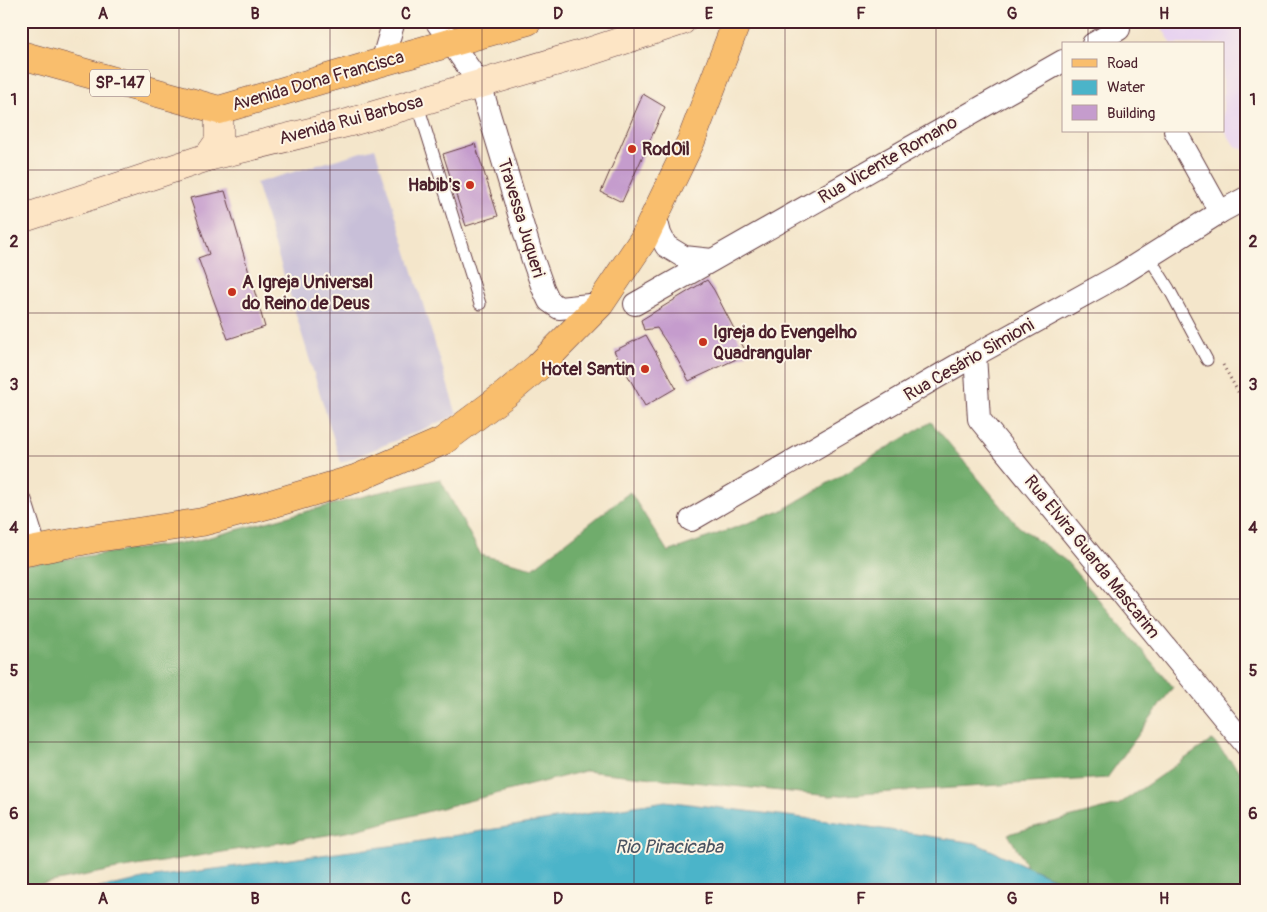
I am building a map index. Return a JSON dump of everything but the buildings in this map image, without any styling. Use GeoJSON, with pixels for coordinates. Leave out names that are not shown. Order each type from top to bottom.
{"type":"FeatureCollection","features":[{"type":"Feature","properties":{"kind":"main road","name":"Avenida Dona Francisca"},"geometry":{"type":"LineString","coordinates":[[21,55],[219,110],[382,62],[444,32],[528,21]]}},
{"type":"Feature","properties":{"kind":"main road","name":"Avenida Rui Barbosa"},"geometry":{"type":"LineString","coordinates":[[21,219],[208,157],[350,122],[585,53],[682,21]]}},
{"type":"Feature","properties":{"kind":"main road"},"geometry":{"type":"LineString","coordinates":[[29,552],[97,538],[202,522],[355,479],[442,441],[506,394],[538,367],[600,304],[643,240],[691,141],[737,21]]}},
{"type":"Feature","properties":{"kind":"main road"},"geometry":{"type":"LineString","coordinates":[[208,157],[219,141],[219,110]]}},
{"type":"Feature","properties":{"kind":"street"},"geometry":{"type":"LineString","coordinates":[[382,62],[394,21]]}},
{"type":"Feature","properties":{"kind":"street"},"geometry":{"type":"LineString","coordinates":[[1097,42],[1120,31]]}},
{"type":"Feature","properties":{"kind":"street","name":"Travessa Juqueri"},"geometry":{"type":"LineString","coordinates":[[444,32],[480,84],[532,257],[549,301],[559,308],[600,304]]}},
{"type":"Feature","properties":{"kind":"street","name":"Rua Vicente Romano"},"geometry":{"type":"LineString","coordinates":[[635,304],[1062,61]]}},
{"type":"Feature","properties":{"kind":"street"},"geometry":{"type":"LineString","coordinates":[[1176,132],[1220,212]]}},
{"type":"Feature","properties":{"kind":"street","name":"Rua Cesário Simioni"},"geometry":{"type":"LineString","coordinates":[[691,520],[975,355],[1120,275],[1220,212],[1246,198]]}},
{"type":"Feature","properties":{"kind":"street"},"geometry":{"type":"LineString","coordinates":[[656,214],[660,234],[666,246],[684,257],[712,260]]}},
{"type":"Feature","properties":{"kind":"street","name":"Rua Elvira Guarda Mascarim"},"geometry":{"type":"LineString","coordinates":[[975,355],[979,419],[1246,745]]}},
{"type":"Feature","properties":{"kind":"street"},"geometry":{"type":"LineString","coordinates":[[21,502],[29,552]]}},
{"type":"Feature","properties":{"kind":"lane"},"geometry":{"type":"LineString","coordinates":[[417,102],[480,304]]}},
{"type":"Feature","properties":{"kind":"lane"},"geometry":{"type":"LineString","coordinates":[[1149,257],[1169,289],[1207,360]]}},
{"type":"Feature","properties":{"kind":"shaded area"},"geometry":{"type":"Polygon","coordinates":[[[1158,21],[1246,21],[1246,151],[1234,145],[1224,129],[1224,42],[1171,42],[1158,21]]]}},
{"type":"Feature","properties":{"kind":"shaded area"},"geometry":{"type":"Polygon","coordinates":[[[375,148],[457,415],[341,463],[256,183],[375,148]]]}},
{"type":"Feature","properties":{"kind":"green space"},"geometry":{"type":"Polygon","coordinates":[[[931,422],[1018,526],[1066,561],[1173,687],[1107,778],[830,796],[585,771],[352,831],[112,870],[21,888],[21,565],[195,541],[376,493],[440,479],[481,555],[533,568],[630,492],[668,552],[781,511],[931,422]]]}},
{"type":"Feature","properties":{"kind":"green space"},"geometry":{"type":"Polygon","coordinates":[[[1212,740],[1246,778],[1246,891],[1042,891],[1008,834],[1118,805],[1212,740]]]}},
{"type":"Feature","properties":{"kind":"water","name":"Rio Piracicaba"},"geometry":{"type":"Polygon","coordinates":[[[665,801],[836,822],[975,843],[1082,891],[84,891],[154,877],[397,845],[665,801]]]}},
{"type":"Feature","properties":{"kind":"place","name":"RodOil"},"geometry":{"type":"Point","coordinates":[632,149]}},
{"type":"Feature","properties":{"kind":"place","name":"Habib's"},"geometry":{"type":"Point","coordinates":[470,185]}},
{"type":"Feature","properties":{"kind":"place","name":"A Igreja Universal do Reino de Deus"},"geometry":{"type":"Point","coordinates":[232,292]}},
{"type":"Feature","properties":{"kind":"place","name":"Igreja do Evengelho Quadrangular"},"geometry":{"type":"Point","coordinates":[703,342]}},
{"type":"Feature","properties":{"kind":"place","name":"Hotel Santin"},"geometry":{"type":"Point","coordinates":[645,369]}}]}
